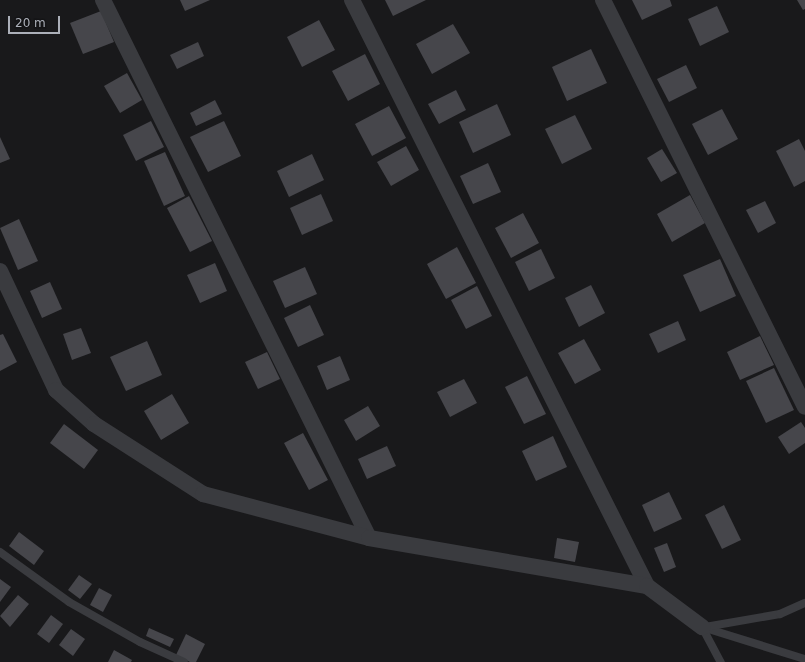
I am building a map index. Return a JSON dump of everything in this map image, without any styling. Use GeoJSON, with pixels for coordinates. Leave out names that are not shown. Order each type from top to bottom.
{"type":"FeatureCollection","features":[{"type":"Feature","properties":{"kind":"street"},"geometry":{"type":"LineString","coordinates":[[103,0],[369,538]]}},
{"type":"Feature","properties":{"kind":"street"},"geometry":{"type":"LineString","coordinates":[[352,0],[647,586],[702,627]]}},
{"type":"Feature","properties":{"kind":"street"},"geometry":{"type":"LineString","coordinates":[[603,0],[805,407]]}},
{"type":"Feature","properties":{"kind":"street"},"geometry":{"type":"LineString","coordinates":[[0,271],[56,390],[94,424],[203,494],[369,538],[647,586]]}},
{"type":"Feature","properties":{"kind":"lane"},"geometry":{"type":"LineString","coordinates":[[0,552],[69,602],[140,642],[184,662]]}},
{"type":"Feature","properties":{"kind":"lane"},"geometry":{"type":"LineString","coordinates":[[702,627],[780,614],[805,603]]}},
{"type":"Feature","properties":{"kind":"lane"},"geometry":{"type":"LineString","coordinates":[[702,627],[805,659]]}},
{"type":"Feature","properties":{"kind":"lane"},"geometry":{"type":"LineString","coordinates":[[702,627],[721,662]]}},
{"type":"Feature","properties":{"kind":"building"},"geometry":{"type":"Polygon","coordinates":[[[180,0],[210,0],[185,11],[180,0]]]}},
{"type":"Feature","properties":{"kind":"building"},"geometry":{"type":"Polygon","coordinates":[[[385,0],[426,0],[393,16],[385,0]]]}},
{"type":"Feature","properties":{"kind":"building"},"geometry":{"type":"Polygon","coordinates":[[[632,0],[670,0],[672,6],[642,20],[632,0]]]}},
{"type":"Feature","properties":{"kind":"building"},"geometry":{"type":"Polygon","coordinates":[[[797,0],[805,0],[805,9],[803,10],[797,0]]]}},
{"type":"Feature","properties":{"kind":"building"},"geometry":{"type":"Polygon","coordinates":[[[717,6],[729,32],[700,46],[688,19],[717,6]]]}},
{"type":"Feature","properties":{"kind":"building"},"geometry":{"type":"Polygon","coordinates":[[[101,11],[114,42],[83,54],[70,23],[101,11]]]}},
{"type":"Feature","properties":{"kind":"building"},"geometry":{"type":"Polygon","coordinates":[[[319,20],[335,50],[302,67],[287,37],[319,20]]]}},
{"type":"Feature","properties":{"kind":"building"},"geometry":{"type":"Polygon","coordinates":[[[453,24],[470,53],[432,74],[416,44],[453,24]]]}},
{"type":"Feature","properties":{"kind":"building"},"geometry":{"type":"Polygon","coordinates":[[[198,42],[204,56],[177,69],[170,55],[198,42]]]}},
{"type":"Feature","properties":{"kind":"building"},"geometry":{"type":"Polygon","coordinates":[[[591,49],[607,83],[567,101],[552,67],[591,49]]]}},
{"type":"Feature","properties":{"kind":"building"},"geometry":{"type":"Polygon","coordinates":[[[365,54],[380,84],[348,101],[332,71],[365,54]]]}},
{"type":"Feature","properties":{"kind":"building"},"geometry":{"type":"Polygon","coordinates":[[[686,65],[697,88],[669,102],[657,79],[686,65]]]}},
{"type":"Feature","properties":{"kind":"building"},"geometry":{"type":"Polygon","coordinates":[[[127,73],[142,100],[120,113],[104,86],[127,73]]]}},
{"type":"Feature","properties":{"kind":"building"},"geometry":{"type":"Polygon","coordinates":[[[456,90],[466,110],[439,124],[428,104],[456,90]]]}},
{"type":"Feature","properties":{"kind":"building"},"geometry":{"type":"Polygon","coordinates":[[[215,100],[222,114],[196,126],[190,113],[215,100]]]}},
{"type":"Feature","properties":{"kind":"building"},"geometry":{"type":"Polygon","coordinates":[[[497,104],[511,135],[473,153],[459,122],[497,104]]]}},
{"type":"Feature","properties":{"kind":"building"},"geometry":{"type":"Polygon","coordinates":[[[389,106],[406,138],[372,156],[355,124],[389,106]]]}},
{"type":"Feature","properties":{"kind":"building"},"geometry":{"type":"Polygon","coordinates":[[[722,109],[738,139],[708,155],[692,124],[722,109]]]}},
{"type":"Feature","properties":{"kind":"building"},"geometry":{"type":"Polygon","coordinates":[[[575,115],[592,149],[562,164],[545,129],[575,115]]]}},
{"type":"Feature","properties":{"kind":"building"},"geometry":{"type":"Polygon","coordinates":[[[151,121],[164,147],[136,161],[123,135],[151,121]]]}},
{"type":"Feature","properties":{"kind":"building"},"geometry":{"type":"Polygon","coordinates":[[[224,121],[241,156],[208,172],[190,137],[224,121]]]}},
{"type":"Feature","properties":{"kind":"building"},"geometry":{"type":"Polygon","coordinates":[[[0,137],[10,159],[0,163],[0,137]]]}},
{"type":"Feature","properties":{"kind":"building"},"geometry":{"type":"Polygon","coordinates":[[[799,139],[805,151],[805,181],[794,187],[776,151],[799,139]]]}},
{"type":"Feature","properties":{"kind":"building"},"geometry":{"type":"Polygon","coordinates":[[[406,146],[419,170],[391,186],[377,162],[406,146]]]}},
{"type":"Feature","properties":{"kind":"building"},"geometry":{"type":"Polygon","coordinates":[[[662,149],[677,173],[661,182],[647,158],[662,149]]]}},
{"type":"Feature","properties":{"kind":"building"},"geometry":{"type":"Polygon","coordinates":[[[165,152],[185,196],[164,206],[144,161],[165,152]]]}},
{"type":"Feature","properties":{"kind":"building"},"geometry":{"type":"Polygon","coordinates":[[[312,154],[324,180],[289,197],[277,171],[312,154]]]}},
{"type":"Feature","properties":{"kind":"building"},"geometry":{"type":"Polygon","coordinates":[[[488,163],[501,192],[473,204],[460,176],[488,163]]]}},
{"type":"Feature","properties":{"kind":"building"},"geometry":{"type":"Polygon","coordinates":[[[321,194],[333,221],[302,235],[290,208],[321,194]]]}},
{"type":"Feature","properties":{"kind":"building"},"geometry":{"type":"Polygon","coordinates":[[[690,195],[705,223],[672,242],[657,214],[690,195]]]}},
{"type":"Feature","properties":{"kind":"building"},"geometry":{"type":"Polygon","coordinates":[[[189,196],[212,241],[190,252],[167,208],[189,196]]]}},
{"type":"Feature","properties":{"kind":"building"},"geometry":{"type":"Polygon","coordinates":[[[765,201],[776,223],[758,233],[746,210],[765,201]]]}},
{"type":"Feature","properties":{"kind":"building"},"geometry":{"type":"Polygon","coordinates":[[[523,213],[539,243],[511,258],[495,228],[523,213]]]}},
{"type":"Feature","properties":{"kind":"building"},"geometry":{"type":"Polygon","coordinates":[[[19,219],[38,261],[18,270],[0,228],[19,219]]]}},
{"type":"Feature","properties":{"kind":"building"},"geometry":{"type":"Polygon","coordinates":[[[457,247],[476,283],[446,299],[427,264],[457,247]]]}},
{"type":"Feature","properties":{"kind":"building"},"geometry":{"type":"Polygon","coordinates":[[[541,249],[555,278],[529,291],[515,262],[541,249]]]}},
{"type":"Feature","properties":{"kind":"building"},"geometry":{"type":"Polygon","coordinates":[[[720,259],[736,296],[700,312],[683,275],[720,259]]]}},
{"type":"Feature","properties":{"kind":"building"},"geometry":{"type":"Polygon","coordinates":[[[215,263],[227,291],[200,303],[187,275],[215,263]]]}},
{"type":"Feature","properties":{"kind":"building"},"geometry":{"type":"Polygon","coordinates":[[[305,267],[317,294],[285,308],[273,281],[305,267]]]}},
{"type":"Feature","properties":{"kind":"building"},"geometry":{"type":"Polygon","coordinates":[[[50,282],[62,309],[42,318],[30,291],[50,282]]]}},
{"type":"Feature","properties":{"kind":"building"},"geometry":{"type":"Polygon","coordinates":[[[591,285],[605,313],[579,327],[565,298],[591,285]]]}},
{"type":"Feature","properties":{"kind":"building"},"geometry":{"type":"Polygon","coordinates":[[[477,286],[492,316],[466,329],[451,300],[477,286]]]}},
{"type":"Feature","properties":{"kind":"building"},"geometry":{"type":"Polygon","coordinates":[[[310,305],[324,335],[298,347],[284,318],[310,305]]]}},
{"type":"Feature","properties":{"kind":"building"},"geometry":{"type":"Polygon","coordinates":[[[678,321],[686,340],[658,353],[649,334],[678,321]]]}},
{"type":"Feature","properties":{"kind":"building"},"geometry":{"type":"Polygon","coordinates":[[[81,328],[91,353],[72,360],[63,334],[81,328]]]}},
{"type":"Feature","properties":{"kind":"building"},"geometry":{"type":"Polygon","coordinates":[[[3,334],[17,362],[0,371],[0,335],[3,334]]]}},
{"type":"Feature","properties":{"kind":"building"},"geometry":{"type":"Polygon","coordinates":[[[760,336],[774,365],[740,380],[727,352],[760,336]]]}},
{"type":"Feature","properties":{"kind":"building"},"geometry":{"type":"Polygon","coordinates":[[[584,339],[601,370],[575,384],[558,353],[584,339]]]}},
{"type":"Feature","properties":{"kind":"building"},"geometry":{"type":"Polygon","coordinates":[[[147,341],[162,375],[126,391],[110,357],[147,341]]]}},
{"type":"Feature","properties":{"kind":"building"},"geometry":{"type":"Polygon","coordinates":[[[267,352],[280,379],[258,389],[245,362],[267,352]]]}},
{"type":"Feature","properties":{"kind":"building"},"geometry":{"type":"Polygon","coordinates":[[[340,356],[350,380],[327,390],[317,366],[340,356]]]}},
{"type":"Feature","properties":{"kind":"building"},"geometry":{"type":"Polygon","coordinates":[[[774,368],[794,410],[766,423],[746,381],[774,368]]]}},
{"type":"Feature","properties":{"kind":"building"},"geometry":{"type":"Polygon","coordinates":[[[527,376],[546,414],[524,424],[505,387],[527,376]]]}},
{"type":"Feature","properties":{"kind":"building"},"geometry":{"type":"Polygon","coordinates":[[[464,379],[477,403],[450,417],[437,392],[464,379]]]}},
{"type":"Feature","properties":{"kind":"building"},"geometry":{"type":"Polygon","coordinates":[[[172,394],[189,423],[161,440],[144,411],[172,394]]]}},
{"type":"Feature","properties":{"kind":"building"},"geometry":{"type":"Polygon","coordinates":[[[368,406],[380,426],[356,441],[344,420],[368,406]]]}},
{"type":"Feature","properties":{"kind":"building"},"geometry":{"type":"Polygon","coordinates":[[[801,422],[805,428],[805,443],[789,454],[778,437],[801,422]]]}},
{"type":"Feature","properties":{"kind":"building"},"geometry":{"type":"Polygon","coordinates":[[[64,424],[98,450],[84,469],[50,443],[64,424]]]}},
{"type":"Feature","properties":{"kind":"building"},"geometry":{"type":"Polygon","coordinates":[[[303,433],[328,480],[309,490],[284,443],[303,433]]]}},
{"type":"Feature","properties":{"kind":"building"},"geometry":{"type":"Polygon","coordinates":[[[553,436],[567,467],[536,481],[522,451],[553,436]]]}},
{"type":"Feature","properties":{"kind":"building"},"geometry":{"type":"Polygon","coordinates":[[[387,446],[396,466],[367,479],[358,459],[387,446]]]}},
{"type":"Feature","properties":{"kind":"building"},"geometry":{"type":"Polygon","coordinates":[[[669,492],[682,519],[654,532],[642,505],[669,492]]]}},
{"type":"Feature","properties":{"kind":"building"},"geometry":{"type":"Polygon","coordinates":[[[724,505],[741,540],[722,549],[705,515],[724,505]]]}},
{"type":"Feature","properties":{"kind":"building"},"geometry":{"type":"Polygon","coordinates":[[[19,532],[44,551],[34,565],[9,546],[19,532]]]}},
{"type":"Feature","properties":{"kind":"building"},"geometry":{"type":"Polygon","coordinates":[[[557,538],[579,542],[575,562],[554,558],[557,538]]]}},
{"type":"Feature","properties":{"kind":"building"},"geometry":{"type":"Polygon","coordinates":[[[667,543],[676,567],[664,572],[654,548],[667,543]]]}},
{"type":"Feature","properties":{"kind":"building"},"geometry":{"type":"Polygon","coordinates":[[[79,575],[92,584],[80,599],[68,590],[79,575]]]}},
{"type":"Feature","properties":{"kind":"building"},"geometry":{"type":"Polygon","coordinates":[[[0,579],[11,587],[0,602],[0,579]]]}},
{"type":"Feature","properties":{"kind":"building"},"geometry":{"type":"Polygon","coordinates":[[[99,588],[112,595],[103,612],[90,605],[99,588]]]}},
{"type":"Feature","properties":{"kind":"building"},"geometry":{"type":"Polygon","coordinates":[[[18,595],[29,604],[10,627],[0,616],[18,595]]]}},
{"type":"Feature","properties":{"kind":"building"},"geometry":{"type":"Polygon","coordinates":[[[51,615],[63,624],[49,643],[37,634],[51,615]]]}},
{"type":"Feature","properties":{"kind":"building"},"geometry":{"type":"Polygon","coordinates":[[[149,628],[174,639],[170,647],[146,636],[149,628]]]}},
{"type":"Feature","properties":{"kind":"building"},"geometry":{"type":"Polygon","coordinates":[[[71,629],[85,639],[73,656],[59,645],[71,629]]]}},
{"type":"Feature","properties":{"kind":"building"},"geometry":{"type":"Polygon","coordinates":[[[186,634],[205,644],[196,662],[190,662],[176,655],[186,634]]]}},
{"type":"Feature","properties":{"kind":"building"},"geometry":{"type":"Polygon","coordinates":[[[114,650],[132,660],[131,662],[108,662],[114,650]]]}}]}
